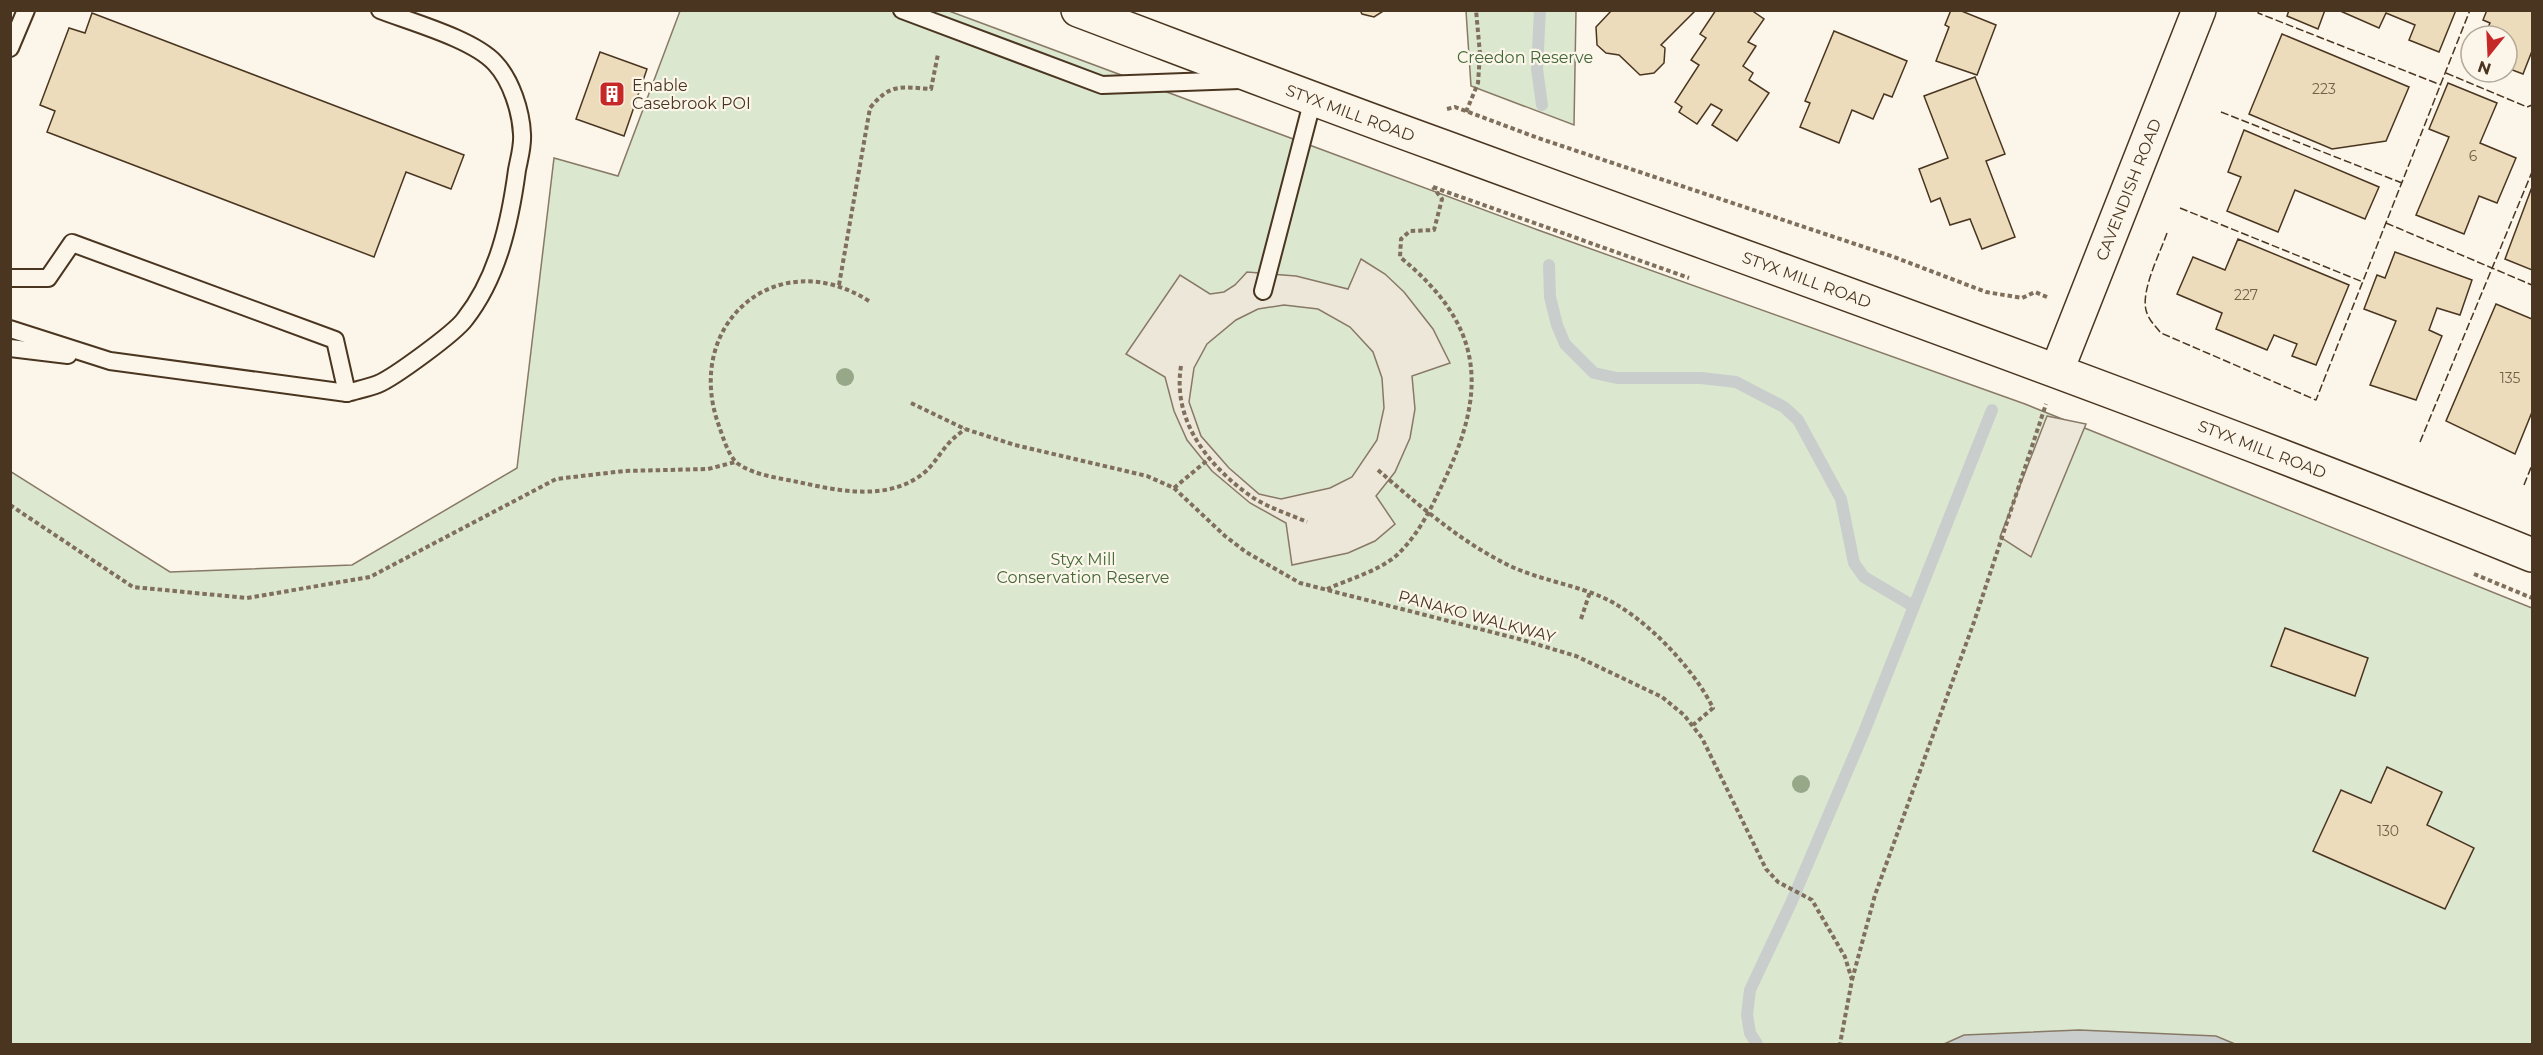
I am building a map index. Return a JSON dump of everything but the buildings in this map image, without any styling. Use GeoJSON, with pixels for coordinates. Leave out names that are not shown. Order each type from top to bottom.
{"type":"FeatureCollection","features":[{"type":"Feature","properties":{"kind":"street","name":"STYX MILL ROAD"},"geometry":{"type":"LineString","coordinates":[[1078,10],[1313,99],[2057,370],[2337,475],[2532,555]]}},
{"type":"Feature","properties":{"kind":"street","name":"CAVENDISH ROAD"},"geometry":{"type":"LineString","coordinates":[[2057,370],[2199,10]]}},
{"type":"Feature","properties":{"kind":"lane"},"geometry":{"type":"LineString","coordinates":[[10,48],[26,10]]}},
{"type":"Feature","properties":{"kind":"lane"},"geometry":{"type":"LineString","coordinates":[[10,348],[347,393],[379,384],[418,358],[464,320],[502,248],[512,209],[522,135],[515,101],[508,81],[495,62],[464,42],[380,10]]}},
{"type":"Feature","properties":{"kind":"lane"},"geometry":{"type":"LineString","coordinates":[[902,10],[1102,85],[1262,79]]}},
{"type":"Feature","properties":{"kind":"lane"},"geometry":{"type":"LineString","coordinates":[[1263,291],[1313,99]]}},
{"type":"Feature","properties":{"kind":"lane"},"geometry":{"type":"LineString","coordinates":[[10,278],[48,278],[72,243],[335,340],[347,393]]}},
{"type":"Feature","properties":{"kind":"lane"},"geometry":{"type":"LineString","coordinates":[[10,329],[110,361]]}},
{"type":"Feature","properties":{"kind":"path"},"geometry":{"type":"LineString","coordinates":[[1476,10],[1480,54],[1478,83],[1466,112],[1894,257],[1986,292],[2022,298],[2035,292],[2047,297]]}},
{"type":"Feature","properties":{"kind":"path"},"geometry":{"type":"LineString","coordinates":[[839,285],[870,108],[882,94],[900,87],[931,89],[943,26]]}},
{"type":"Feature","properties":{"kind":"path"},"geometry":{"type":"LineString","coordinates":[[1327,589],[1382,565],[1395,556],[1421,525],[1429,511],[1452,465],[1465,429],[1472,397],[1473,375],[1467,350],[1453,314],[1442,297],[1400,257],[1401,239],[1410,231],[1434,230],[1442,199],[1433,187],[1696,280]]}},
{"type":"Feature","properties":{"kind":"path"},"geometry":{"type":"LineString","coordinates":[[869,301],[839,285],[808,280],[777,284],[745,302],[725,328],[714,350],[709,389],[715,416],[735,462],[752,470],[832,489],[866,492],[889,490],[909,482],[926,471],[950,442],[965,429]]}},
{"type":"Feature","properties":{"kind":"path"},"geometry":{"type":"LineString","coordinates":[[1181,366],[1178,385],[1183,412],[1197,441],[1210,458],[1230,479],[1253,497],[1307,522]]}},
{"type":"Feature","properties":{"kind":"path"},"geometry":{"type":"LineString","coordinates":[[1840,1044],[1852,980],[1875,894],[1974,622],[2057,370]]}},
{"type":"Feature","properties":{"kind":"path"},"geometry":{"type":"LineString","coordinates":[[2035,402],[2056,410]]}},
{"type":"Feature","properties":{"kind":"path","name":"PANAKO WALKWAY"},"geometry":{"type":"LineString","coordinates":[[911,404],[965,429],[1059,456],[1147,476],[1174,488],[1225,536],[1246,552],[1300,583],[1519,639],[1576,656],[1662,697],[1693,725],[1702,738],[1766,869],[1778,882],[1812,900],[1845,957],[1852,980]]}},
{"type":"Feature","properties":{"kind":"path"},"geometry":{"type":"LineString","coordinates":[[1174,488],[1210,458]]}},
{"type":"Feature","properties":{"kind":"path"},"geometry":{"type":"LineString","coordinates":[[10,506],[133,587],[247,598],[370,577],[556,479],[624,471],[708,469],[735,462]]}},
{"type":"Feature","properties":{"kind":"path"},"geometry":{"type":"LineString","coordinates":[[1378,470],[1482,551],[1535,577],[1590,592],[1611,602],[1641,623],[1688,668],[1705,690],[1713,708],[1693,725]]}},
{"type":"Feature","properties":{"kind":"path"},"geometry":{"type":"LineString","coordinates":[[2469,572],[2532,598]]}},
{"type":"Feature","properties":{"kind":"path"},"geometry":{"type":"LineString","coordinates":[[1581,619],[1590,592]]}},
{"type":"Feature","properties":{"kind":"green space","name":"Styx Mill Conservation Reserve"},"geometry":{"type":"Polygon","coordinates":[[[680,11],[949,11],[1538,230],[2025,404],[2532,608],[2532,1044],[11,1044],[10,471],[170,572],[352,565],[517,468],[554,158],[618,176],[680,11]]]}},
{"type":"Feature","properties":{"kind":"green space","name":"Creedon Reserve"},"geometry":{"type":"Polygon","coordinates":[[[1466,11],[1576,11],[1574,125],[1471,86],[1466,11]]]}},
{"type":"Feature","properties":{"kind":"shaded area"},"geometry":{"type":"Polygon","coordinates":[[[1361,259],[1385,274],[1404,292],[1433,329],[1450,363],[1412,376],[1415,409],[1410,438],[1395,472],[1376,496],[1395,524],[1375,541],[1348,553],[1292,565],[1286,523],[1250,503],[1212,471],[1187,440],[1174,411],[1165,377],[1126,354],[1180,275],[1210,294],[1224,292],[1235,285],[1247,272],[1296,276],[1348,289],[1361,259]],[[1284,305],[1258,309],[1236,320],[1207,344],[1194,368],[1189,402],[1201,436],[1229,468],[1259,494],[1281,499],[1330,488],[1352,477],[1377,440],[1384,408],[1382,378],[1373,352],[1350,327],[1318,309],[1284,305]]]}},
{"type":"Feature","properties":{"kind":"shaded area"},"geometry":{"type":"Polygon","coordinates":[[[2047,416],[2086,424],[2031,557],[2000,537],[2047,416]]]}},
{"type":"Feature","properties":{"kind":"shaded area"},"geometry":{"type":"Polygon","coordinates":[[[2079,1030],[2216,1036],[2235,1044],[1944,1044],[1964,1035],[2079,1030]]]}},
{"type":"Feature","properties":{"kind":"waterway"},"geometry":{"type":"LineString","coordinates":[[1540,10],[1537,69],[1542,105]]}},
{"type":"Feature","properties":{"kind":"waterway"},"geometry":{"type":"LineString","coordinates":[[1549,265],[1550,297],[1557,325],[1565,344],[1594,373],[1617,378],[1701,378],[1736,382],[1784,407],[1798,420],[1841,499],[1854,563],[1864,577],[1913,606]]}},
{"type":"Feature","properties":{"kind":"waterway"},"geometry":{"type":"LineString","coordinates":[[1757,1044],[1750,1033],[1747,1015],[1750,990],[1791,903],[1864,732],[1992,410]]}},
{"type":"Feature","properties":{"kind":"fence"},"geometry":{"type":"LineString","coordinates":[[2259,10],[2258,13],[2441,85]]}},
{"type":"Feature","properties":{"kind":"fence"},"geometry":{"type":"LineString","coordinates":[[2167,233],[2149,282],[2145,302],[2148,316],[2161,333],[2316,400],[2470,10]]}},
{"type":"Feature","properties":{"kind":"fence"},"geometry":{"type":"LineString","coordinates":[[2446,73],[2527,107],[2532,105]]}},
{"type":"Feature","properties":{"kind":"fence"},"geometry":{"type":"LineString","coordinates":[[2221,112],[2402,183]]}},
{"type":"Feature","properties":{"kind":"fence"},"geometry":{"type":"LineString","coordinates":[[2420,442],[2532,172]]}},
{"type":"Feature","properties":{"kind":"fence"},"geometry":{"type":"LineString","coordinates":[[2180,208],[2363,282]]}},
{"type":"Feature","properties":{"kind":"fence"},"geometry":{"type":"LineString","coordinates":[[2386,223],[2532,285]]}},
{"type":"Feature","properties":{"kind":"fence"},"geometry":{"type":"LineString","coordinates":[[2524,485],[2532,465]]}},
{"type":"Feature","properties":{"kind":"place","name":"Enable Casebrook POI"},"geometry":{"type":"Point","coordinates":[612,94]}}]}
